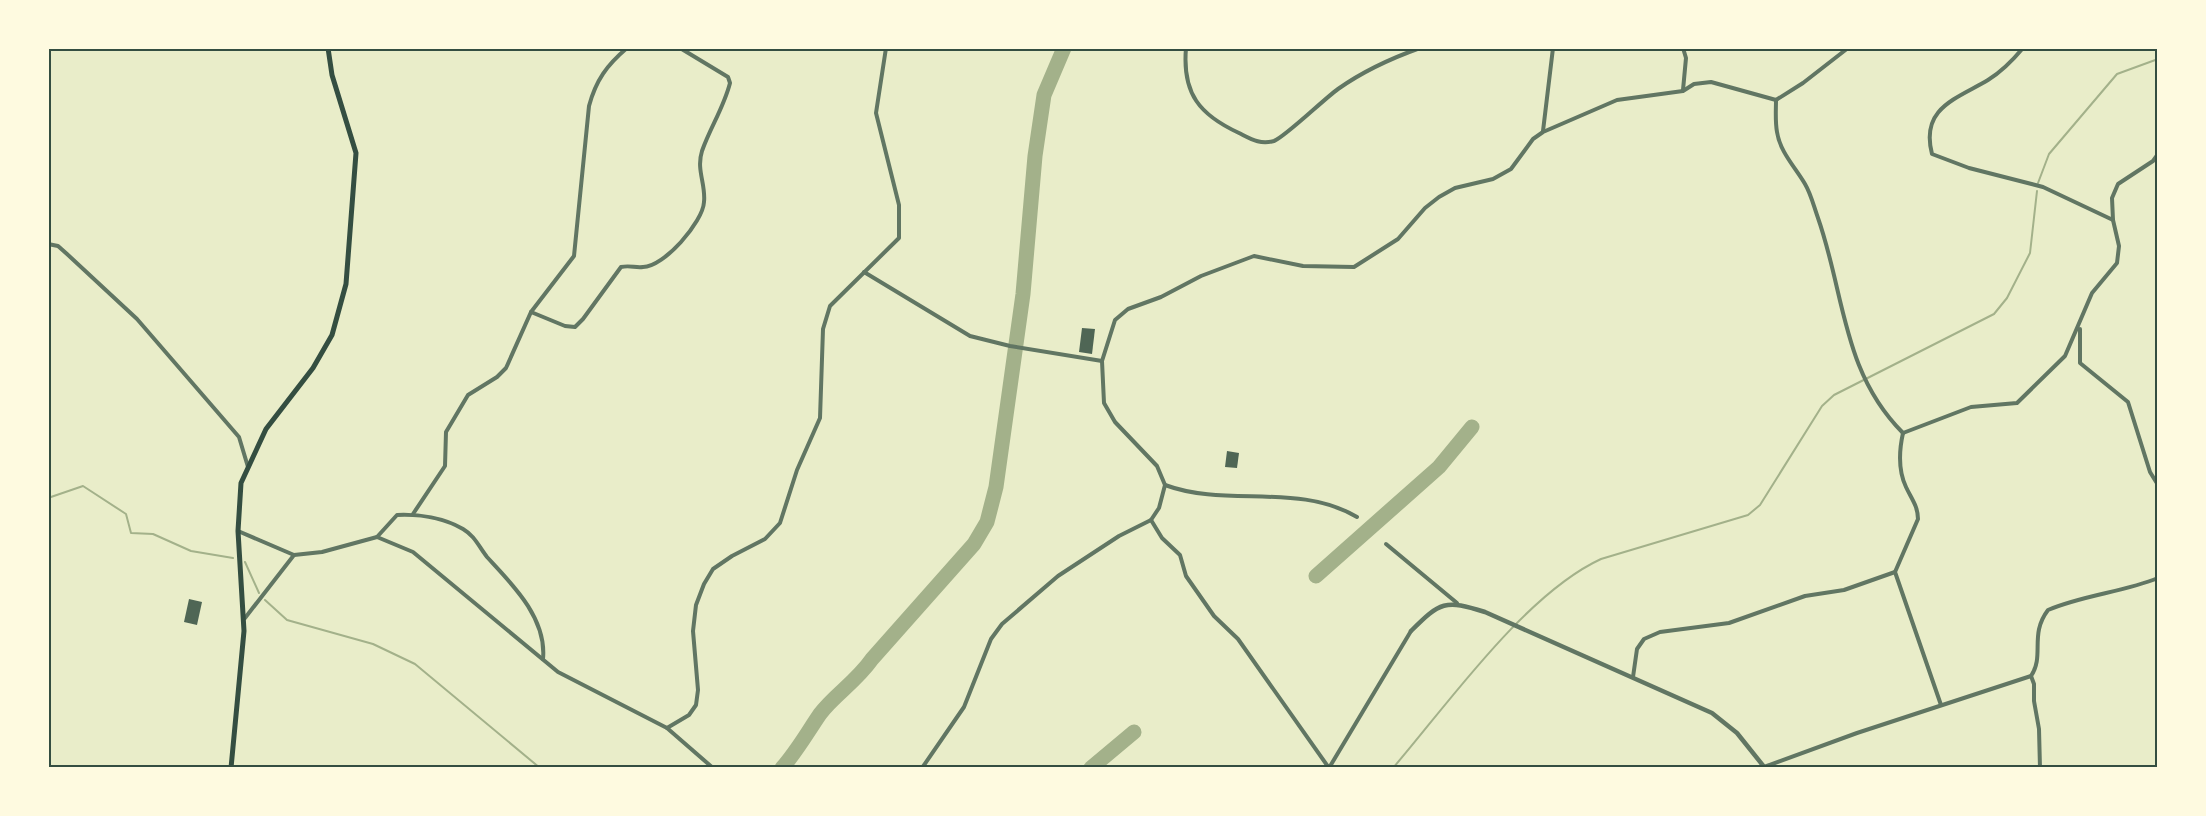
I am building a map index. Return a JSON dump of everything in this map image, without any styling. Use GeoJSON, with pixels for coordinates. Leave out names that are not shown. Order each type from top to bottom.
{"type":"FeatureCollection","features":[{"type":"Feature","properties":{"kind":"main road"},"geometry":{"type":"LineString","coordinates":[[231,768],[245,618],[238,531],[241,483],[266,429],[313,368],[332,335],[346,284],[356,153],[332,75],[328,48]]}},
{"type":"Feature","properties":{"kind":"street"},"geometry":{"type":"LineString","coordinates":[[413,514],[444,466],[446,432],[468,395],[497,377],[506,368],[531,312],[574,256],[589,105],[595,86],[605,68],[627,48]]}},
{"type":"Feature","properties":{"kind":"street"},"geometry":{"type":"LineString","coordinates":[[531,312],[565,326],[575,327],[584,319],[621,267],[630,264],[644,268],[660,261],[691,230],[704,202],[699,173],[702,153],[730,82],[728,77],[680,48]]}},
{"type":"Feature","properties":{"kind":"street"},"geometry":{"type":"LineString","coordinates":[[668,728],[689,715],[696,705],[698,690],[693,631],[696,604],[704,584],[713,570],[732,556],[765,540],[780,523],[797,470],[820,418],[823,329],[830,306],[894,246],[901,228],[899,205],[876,113],[886,48]]}},
{"type":"Feature","properties":{"kind":"street"},"geometry":{"type":"LineString","coordinates":[[1186,48],[1186,72],[1190,88],[1203,111],[1220,124],[1259,143],[1275,141],[1339,88],[1368,71],[1420,48]]}},
{"type":"Feature","properties":{"kind":"street"},"geometry":{"type":"LineString","coordinates":[[1543,132],[1553,48]]}},
{"type":"Feature","properties":{"kind":"street"},"geometry":{"type":"LineString","coordinates":[[1683,48],[1686,58],[1683,91]]}},
{"type":"Feature","properties":{"kind":"street"},"geometry":{"type":"LineString","coordinates":[[922,768],[964,707],[992,639],[1002,624],[1058,576],[1119,536],[1151,520],[1159,508],[1165,485],[1157,466],[1115,422],[1104,403],[1102,361],[1115,320],[1128,309],[1161,297],[1201,276],[1254,256],[1303,266],[1354,267],[1398,239],[1425,208],[1439,196],[1455,188],[1493,179],[1511,169],[1533,139],[1543,132],[1617,100],[1683,91],[1694,84],[1711,82],[1776,100],[1803,83],[1848,48]]}},
{"type":"Feature","properties":{"kind":"street"},"geometry":{"type":"LineString","coordinates":[[2023,48],[2002,70],[1955,97],[1941,109],[1933,119],[1928,138],[1932,154],[1969,168],[2043,187],[2113,220]]}},
{"type":"Feature","properties":{"kind":"street"},"geometry":{"type":"LineString","coordinates":[[1776,100],[1777,133],[1782,148],[1806,185],[1819,219],[1833,263],[1850,344],[1862,376],[1866,386],[1889,419],[1903,433]]}},
{"type":"Feature","properties":{"kind":"street"},"geometry":{"type":"LineString","coordinates":[[1903,433],[1971,407],[2017,404],[2066,356],[2092,293],[2117,263],[2119,246],[2113,220],[2112,198],[2118,184],[2153,161],[2158,154]]}},
{"type":"Feature","properties":{"kind":"street"},"geometry":{"type":"LineString","coordinates":[[48,244],[58,246],[67,254],[161,346],[239,436],[248,467]]}},
{"type":"Feature","properties":{"kind":"street"},"geometry":{"type":"LineString","coordinates":[[864,272],[970,336],[1010,346],[1102,361]]}},
{"type":"Feature","properties":{"kind":"street"},"geometry":{"type":"LineString","coordinates":[[2080,326],[2080,363],[2128,402],[2150,472],[2158,485]]}},
{"type":"Feature","properties":{"kind":"street"},"geometry":{"type":"LineString","coordinates":[[1903,433],[1900,467],[1904,484],[1918,509],[1918,519],[1894,572],[1941,705]]}},
{"type":"Feature","properties":{"kind":"street"},"geometry":{"type":"LineString","coordinates":[[1165,485],[1184,493],[1236,498],[1273,496],[1300,499],[1342,508],[1357,517]]}},
{"type":"Feature","properties":{"kind":"street"},"geometry":{"type":"LineString","coordinates":[[238,531],[294,555],[322,552],[377,537],[397,515],[413,514],[444,521],[465,530],[476,539],[485,555],[510,580],[526,603],[544,647],[543,660]]}},
{"type":"Feature","properties":{"kind":"street"},"geometry":{"type":"LineString","coordinates":[[1151,520],[1162,538],[1180,555],[1186,576],[1223,627],[1238,639],[1329,768],[1411,631],[1436,608],[1457,603]]}},
{"type":"Feature","properties":{"kind":"street"},"geometry":{"type":"LineString","coordinates":[[377,537],[422,558],[543,660],[573,682],[668,728],[713,768]]}},
{"type":"Feature","properties":{"kind":"street"},"geometry":{"type":"LineString","coordinates":[[1386,544],[1457,603],[1485,612],[1712,713],[1737,733],[1764,767],[2031,676]]}},
{"type":"Feature","properties":{"kind":"street"},"geometry":{"type":"LineString","coordinates":[[245,618],[294,555]]}},
{"type":"Feature","properties":{"kind":"street"},"geometry":{"type":"LineString","coordinates":[[1634,677],[1637,649],[1644,639],[1660,632],[1729,623],[1805,596],[1844,590],[1894,572]]}},
{"type":"Feature","properties":{"kind":"street"},"geometry":{"type":"LineString","coordinates":[[2040,768],[2039,729],[2031,676],[2037,658],[2037,630],[2048,610],[2110,590],[2140,585],[2158,578]]}},
{"type":"Feature","properties":{"kind":"building"},"geometry":{"type":"Polygon","coordinates":[[[1082,328],[1095,329],[1092,354],[1079,352],[1082,328]]]}},
{"type":"Feature","properties":{"kind":"building"},"geometry":{"type":"Polygon","coordinates":[[[1227,451],[1239,453],[1237,468],[1225,467],[1227,451]]]}},
{"type":"Feature","properties":{"kind":"building"},"geometry":{"type":"Polygon","coordinates":[[[189,599],[202,602],[197,625],[184,622],[189,599]]]}},
{"type":"Feature","properties":{"kind":"waterway"},"geometry":{"type":"LineString","coordinates":[[782,768],[820,714],[859,675],[974,544],[987,522],[996,487],[1023,294],[1035,156],[1044,95],[1064,48]]}},
{"type":"Feature","properties":{"kind":"waterway"},"geometry":{"type":"LineString","coordinates":[[2038,183],[2049,154],[2117,74],[2158,59]]}},
{"type":"Feature","properties":{"kind":"waterway"},"geometry":{"type":"LineString","coordinates":[[1393,768],[1489,653],[1544,597],[1572,575],[1601,559],[1748,515],[1760,505],[1822,406],[1834,395],[1994,314],[2007,298],[2030,253],[2037,191]]}},
{"type":"Feature","properties":{"kind":"waterway"},"geometry":{"type":"LineString","coordinates":[[1316,576],[1439,467],[1472,427]]}},
{"type":"Feature","properties":{"kind":"waterway"},"geometry":{"type":"LineString","coordinates":[[48,498],[83,486],[126,514],[131,533],[153,534],[191,551],[233,558]]}},
{"type":"Feature","properties":{"kind":"waterway"},"geometry":{"type":"LineString","coordinates":[[245,562],[259,593]]}},
{"type":"Feature","properties":{"kind":"waterway"},"geometry":{"type":"LineString","coordinates":[[265,600],[287,620],[373,644],[415,664],[540,768]]}},
{"type":"Feature","properties":{"kind":"waterway"},"geometry":{"type":"LineString","coordinates":[[1091,768],[1134,732]]}}]}
